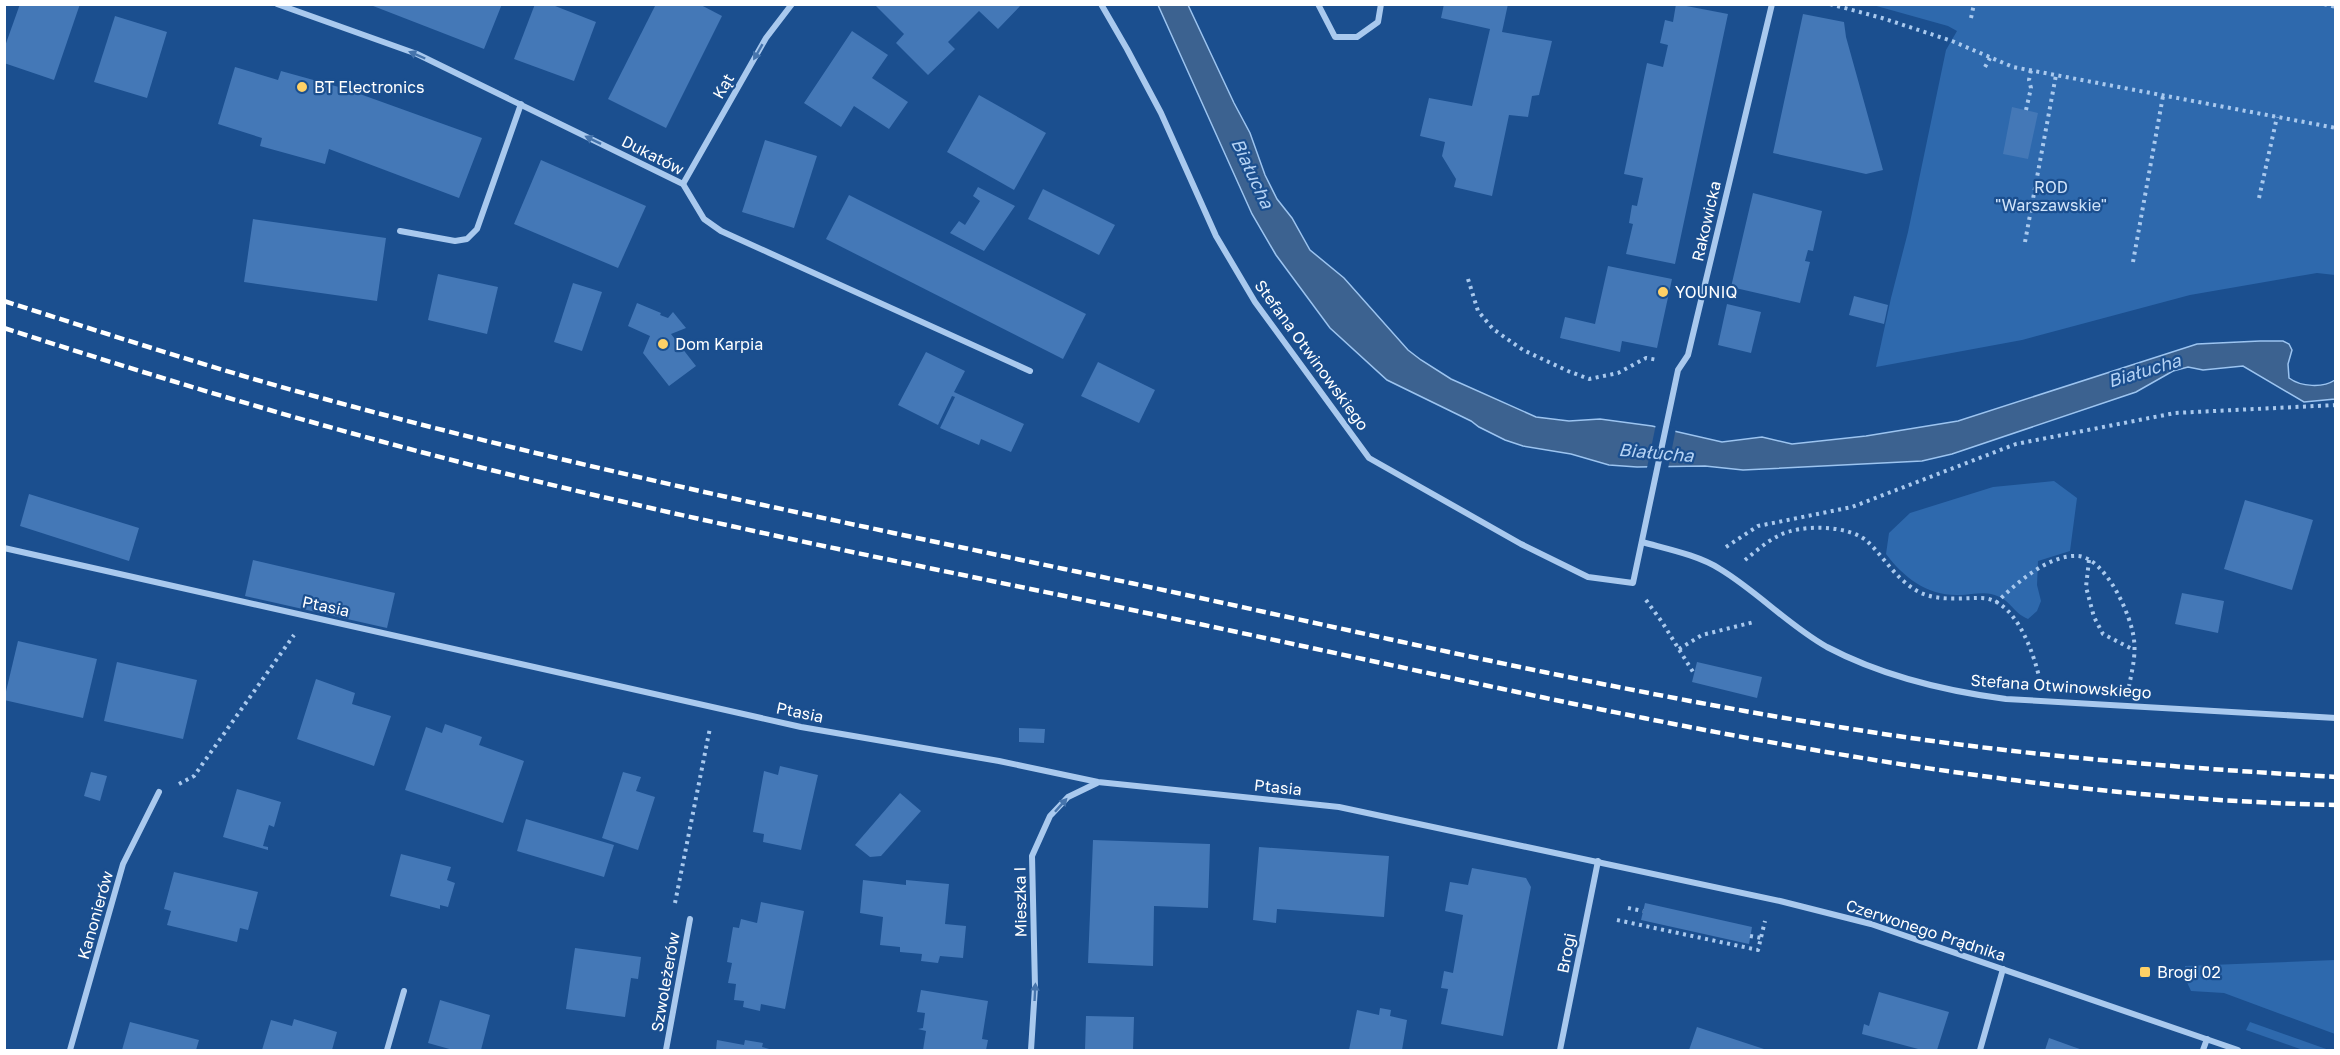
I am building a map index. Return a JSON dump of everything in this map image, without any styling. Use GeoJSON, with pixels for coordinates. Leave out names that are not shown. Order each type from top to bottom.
{"type":"FeatureCollection","features":[{"type":"Feature","properties":{"kind":"street","name":"Dukatów"},"geometry":{"type":"LineString","coordinates":[[277,4],[417,54],[521,104],[683,184],[704,219],[721,231],[1030,371]]}},
{"type":"Feature","properties":{"kind":"street","name":"Kąt"},"geometry":{"type":"LineString","coordinates":[[683,184],[766,38],[792,4]]}},
{"type":"Feature","properties":{"kind":"street","name":"Stefana Otwinowskiego"},"geometry":{"type":"LineString","coordinates":[[1101,4],[1161,113],[1222,246],[1255,302],[1370,458],[1521,544],[1588,577],[1633,583]]}},
{"type":"Feature","properties":{"kind":"street"},"geometry":{"type":"LineString","coordinates":[[1318,4],[1335,36],[1357,37],[1378,22],[1382,4]]}},
{"type":"Feature","properties":{"kind":"street","name":"Rakowicka"},"geometry":{"type":"LineString","coordinates":[[1633,583],[1678,370],[1688,355],[1772,4]]}},
{"type":"Feature","properties":{"kind":"street"},"geometry":{"type":"LineString","coordinates":[[400,231],[455,241],[467,239],[477,229],[521,104]]}},
{"type":"Feature","properties":{"kind":"street","name":"Stefana Otwinowskiego"},"geometry":{"type":"LineString","coordinates":[[1642,543],[1677,552],[1718,567],[1784,619],[1826,646],[1862,664],[1965,693],[2040,701],[2336,718]]}},
{"type":"Feature","properties":{"kind":"street","name":"Ptasia"},"geometry":{"type":"LineString","coordinates":[[4,548],[801,727],[999,761],[1098,782],[1339,807],[1598,861]]}},
{"type":"Feature","properties":{"kind":"street","name":"Mieszka I"},"geometry":{"type":"LineString","coordinates":[[1031,1050],[1035,987],[1032,856],[1050,816],[1068,797],[1098,782]]}},
{"type":"Feature","properties":{"kind":"street","name":"Kanonierów"},"geometry":{"type":"LineString","coordinates":[[70,1050],[123,864],[159,792]]}},
{"type":"Feature","properties":{"kind":"street","name":"Czerwonego Prądnika"},"geometry":{"type":"LineString","coordinates":[[1598,861],[1827,912],[1870,924],[2238,1050]]}},
{"type":"Feature","properties":{"kind":"street","name":"Brogi"},"geometry":{"type":"LineString","coordinates":[[1560,1050],[1598,861]]}},
{"type":"Feature","properties":{"kind":"street","name":"Szwoleżerów"},"geometry":{"type":"LineString","coordinates":[[666,1050],[690,919]]}},
{"type":"Feature","properties":{"kind":"street"},"geometry":{"type":"LineString","coordinates":[[1980,1050],[2003,969]]}},
{"type":"Feature","properties":{"kind":"street"},"geometry":{"type":"LineString","coordinates":[[387,1050],[404,992]]}},
{"type":"Feature","properties":{"kind":"street"},"geometry":{"type":"LineString","coordinates":[[2203,1050],[2207,1039]]}},
{"type":"Feature","properties":{"kind":"path"},"geometry":{"type":"LineString","coordinates":[[1830,4],[1882,18],[1952,41],[1990,58],[2031,70],[2336,128]]}},
{"type":"Feature","properties":{"kind":"path"},"geometry":{"type":"LineString","coordinates":[[1971,18],[1974,4]]}},
{"type":"Feature","properties":{"kind":"path"},"geometry":{"type":"LineString","coordinates":[[2324,4],[2336,7]]}},
{"type":"Feature","properties":{"kind":"path"},"geometry":{"type":"LineString","coordinates":[[1985,67],[1990,58]]}},
{"type":"Feature","properties":{"kind":"path"},"geometry":{"type":"LineString","coordinates":[[2026,110],[2031,88],[2029,80],[2031,70]]}},
{"type":"Feature","properties":{"kind":"path"},"geometry":{"type":"LineString","coordinates":[[2025,242],[2056,75]]}},
{"type":"Feature","properties":{"kind":"path"},"geometry":{"type":"LineString","coordinates":[[2133,262],[2163,96]]}},
{"type":"Feature","properties":{"kind":"path"},"geometry":{"type":"LineString","coordinates":[[2259,198],[2277,117]]}},
{"type":"Feature","properties":{"kind":"path"},"geometry":{"type":"LineString","coordinates":[[1468,279],[1478,311],[1492,329],[1523,350],[1568,370],[1589,379],[1618,373],[1646,358],[1655,360]]}},
{"type":"Feature","properties":{"kind":"path"},"geometry":{"type":"LineString","coordinates":[[1704,562],[1758,526],[1852,507],[2016,444],[2175,413],[2336,405]]}},
{"type":"Feature","properties":{"kind":"path"},"geometry":{"type":"LineString","coordinates":[[1728,574],[1777,536],[1794,530],[1830,528],[1853,532],[1868,541],[1902,582],[1923,594],[1959,599],[1983,597],[2007,610],[2018,624],[2027,643],[2040,680],[2040,701]]}},
{"type":"Feature","properties":{"kind":"path"},"geometry":{"type":"LineString","coordinates":[[1996,603],[2034,570],[2058,560],[2078,556],[2089,560],[2102,570],[2118,595],[2132,628],[2134,650],[2126,705]]}},
{"type":"Feature","properties":{"kind":"path"},"geometry":{"type":"LineString","coordinates":[[2089,560],[2086,587],[2094,617],[2103,634],[2134,650]]}},
{"type":"Feature","properties":{"kind":"path"},"geometry":{"type":"LineString","coordinates":[[1633,583],[1662,622],[1694,672]]}},
{"type":"Feature","properties":{"kind":"path"},"geometry":{"type":"LineString","coordinates":[[159,792],[194,776],[293,637],[303,615]]}},
{"type":"Feature","properties":{"kind":"path"},"geometry":{"type":"LineString","coordinates":[[1679,649],[1702,635],[1747,623],[1784,619]]}},
{"type":"Feature","properties":{"kind":"path"},"geometry":{"type":"LineString","coordinates":[[690,919],[675,902],[715,707]]}},
{"type":"Feature","properties":{"kind":"path"},"geometry":{"type":"LineString","coordinates":[[1628,908],[1643,911]]}},
{"type":"Feature","properties":{"kind":"path"},"geometry":{"type":"LineString","coordinates":[[1617,920],[1758,950],[1765,921]]}},
{"type":"Feature","properties":{"kind":"path"},"geometry":{"type":"LineString","coordinates":[[1750,936],[1762,938]]}},
{"type":"Feature","properties":{"kind":"green space","name":"ROD \"Warszawskie\""},"geometry":{"type":"Polygon","coordinates":[[[1873,5],[2335,5],[2335,275],[2317,273],[2190,295],[2022,340],[1876,367],[1908,232],[1946,50],[1957,31],[1948,26],[1873,5]]]}},
{"type":"Feature","properties":{"kind":"green space"},"geometry":{"type":"Polygon","coordinates":[[[2054,481],[2077,498],[2070,551],[2038,561],[2037,585],[2041,601],[2037,611],[2028,619],[1998,596],[1984,593],[1948,595],[1927,589],[1909,578],[1886,554],[1889,533],[1910,513],[1993,487],[2054,481]]]}},
{"type":"Feature","properties":{"kind":"green space"},"geometry":{"type":"Polygon","coordinates":[[[2335,960],[2335,1034],[2224,993],[2191,991],[2185,978],[2185,966],[2335,960]]]}},
{"type":"Feature","properties":{"kind":"green space"},"geometry":{"type":"Polygon","coordinates":[[[2250,1022],[2329,1050],[2303,1050],[2246,1030],[2250,1022]]]}},
{"type":"Feature","properties":{"kind":"water","name":"Białucha"},"geometry":{"type":"Polygon","coordinates":[[[1158,5],[1188,5],[1250,133],[1265,175],[1277,199],[1292,218],[1310,250],[1344,278],[1408,350],[1421,360],[1451,379],[1536,417],[1569,421],[1600,419],[1652,426],[1722,442],[1762,437],[1792,444],[1866,436],[1958,421],[2197,344],[2260,341],[2283,341],[2289,344],[2292,350],[2288,364],[2289,378],[2312,385],[2330,383],[2335,380],[2335,399],[2304,402],[2243,366],[2203,370],[2188,367],[2173,371],[2136,392],[1952,454],[1922,461],[1743,470],[1705,466],[1609,465],[1571,454],[1523,446],[1505,440],[1387,380],[1330,328],[1276,255],[1252,214],[1158,5]]]}},
{"type":"Feature","properties":{"kind":"pier"},"geometry":{"type":"Polygon","coordinates":[[[1656,424],[1676,428],[1668,469],[1647,468],[1656,424]]]}},
{"type":"Feature","properties":{"kind":"building"},"geometry":{"type":"Polygon","coordinates":[[[20,4],[80,4],[54,80],[4,63],[4,49],[20,4]]]}},
{"type":"Feature","properties":{"kind":"building"},"geometry":{"type":"Polygon","coordinates":[[[368,4],[502,4],[484,49],[368,4]]]}},
{"type":"Feature","properties":{"kind":"building"},"geometry":{"type":"Polygon","coordinates":[[[535,4],[550,4],[596,22],[574,81],[514,59],[535,4]]]}},
{"type":"Feature","properties":{"kind":"building"},"geometry":{"type":"Polygon","coordinates":[[[656,4],[699,4],[722,16],[666,128],[608,99],[656,4]]]}},
{"type":"Feature","properties":{"kind":"building"},"geometry":{"type":"Polygon","coordinates":[[[874,4],[1022,4],[998,29],[979,11],[948,42],[955,49],[928,75],[896,43],[904,34],[874,4]]]}},
{"type":"Feature","properties":{"kind":"building"},"geometry":{"type":"Polygon","coordinates":[[[1444,4],[1508,4],[1502,32],[1552,41],[1539,95],[1532,96],[1528,117],[1509,115],[1492,196],[1454,187],[1456,179],[1442,156],[1445,142],[1420,136],[1429,98],[1472,106],[1490,29],[1441,18],[1444,4]]]}},
{"type":"Feature","properties":{"kind":"building"},"geometry":{"type":"Polygon","coordinates":[[[1676,4],[1728,14],[1675,264],[1626,254],[1633,224],[1629,223],[1632,205],[1637,206],[1643,178],[1624,174],[1647,63],[1663,67],[1668,45],[1660,43],[1665,20],[1673,22],[1676,4]]]}},
{"type":"Feature","properties":{"kind":"building"},"geometry":{"type":"Polygon","coordinates":[[[1803,14],[1844,22],[1846,37],[1883,170],[1866,174],[1773,153],[1803,14]]]}},
{"type":"Feature","properties":{"kind":"building"},"geometry":{"type":"Polygon","coordinates":[[[115,16],[167,32],[147,98],[94,82],[115,16]]]}},
{"type":"Feature","properties":{"kind":"building"},"geometry":{"type":"Polygon","coordinates":[[[852,31],[888,55],[872,78],[908,102],[889,129],[854,106],[841,127],[804,103],[852,31]]]}},
{"type":"Feature","properties":{"kind":"building"},"geometry":{"type":"Polygon","coordinates":[[[235,67],[278,80],[281,71],[346,89],[482,138],[459,198],[329,149],[325,164],[260,146],[262,138],[218,124],[235,67]]]}},
{"type":"Feature","properties":{"kind":"building"},"geometry":{"type":"Polygon","coordinates":[[[979,95],[1046,133],[1014,190],[947,152],[979,95]]]}},
{"type":"Feature","properties":{"kind":"building"},"geometry":{"type":"Polygon","coordinates":[[[2012,107],[2038,113],[2028,159],[2003,154],[2012,107]]]}},
{"type":"Feature","properties":{"kind":"building"},"geometry":{"type":"Polygon","coordinates":[[[765,140],[817,156],[794,228],[742,212],[765,140]]]}},
{"type":"Feature","properties":{"kind":"building"},"geometry":{"type":"Polygon","coordinates":[[[541,160],[646,206],[618,268],[514,224],[541,160]]]}},
{"type":"Feature","properties":{"kind":"building"},"geometry":{"type":"Polygon","coordinates":[[[978,187],[1015,206],[984,251],[950,233],[959,221],[965,225],[980,201],[973,196],[978,187]]]}},
{"type":"Feature","properties":{"kind":"building"},"geometry":{"type":"Polygon","coordinates":[[[1043,189],[1115,225],[1099,255],[1028,219],[1043,189]]]}},
{"type":"Feature","properties":{"kind":"building"},"geometry":{"type":"Polygon","coordinates":[[[1753,193],[1822,211],[1813,251],[1808,250],[1805,261],[1810,262],[1800,303],[1731,287],[1753,193]]]}},
{"type":"Feature","properties":{"kind":"building"},"geometry":{"type":"Polygon","coordinates":[[[849,195],[1086,314],[1063,359],[826,239],[849,195]]]}},
{"type":"Feature","properties":{"kind":"building"},"geometry":{"type":"Polygon","coordinates":[[[253,219],[386,238],[377,301],[244,282],[253,219]]]}},
{"type":"Feature","properties":{"kind":"building"},"geometry":{"type":"Polygon","coordinates":[[[1608,266],[1672,279],[1657,348],[1622,341],[1620,352],[1560,338],[1565,317],[1595,324],[1608,266]]]}},
{"type":"Feature","properties":{"kind":"building"},"geometry":{"type":"Polygon","coordinates":[[[438,274],[498,287],[487,334],[428,320],[438,274]]]}},
{"type":"Feature","properties":{"kind":"building"},"geometry":{"type":"Polygon","coordinates":[[[573,283],[602,292],[582,351],[554,342],[573,283]]]}},
{"type":"Feature","properties":{"kind":"building"},"geometry":{"type":"Polygon","coordinates":[[[1854,296],[1888,305],[1884,324],[1849,315],[1854,296]]]}},
{"type":"Feature","properties":{"kind":"building","name":"Dom Karpia"},"geometry":{"type":"Polygon","coordinates":[[[637,303],[668,318],[673,312],[686,328],[671,334],[696,366],[669,386],[643,353],[650,336],[628,326],[637,303]]]}},
{"type":"Feature","properties":{"kind":"building"},"geometry":{"type":"Polygon","coordinates":[[[1727,304],[1761,312],[1751,353],[1718,345],[1727,304]]]}},
{"type":"Feature","properties":{"kind":"building"},"geometry":{"type":"Polygon","coordinates":[[[926,352],[965,371],[954,392],[1024,424],[1011,452],[981,439],[979,445],[940,428],[955,397],[952,396],[938,425],[898,405],[926,352]]]}},
{"type":"Feature","properties":{"kind":"building"},"geometry":{"type":"Polygon","coordinates":[[[1098,362],[1155,390],[1139,423],[1081,396],[1098,362]]]}},
{"type":"Feature","properties":{"kind":"building"},"geometry":{"type":"Polygon","coordinates":[[[29,494],[139,528],[129,561],[20,526],[29,494]]]}},
{"type":"Feature","properties":{"kind":"building"},"geometry":{"type":"Polygon","coordinates":[[[2245,500],[2313,520],[2292,590],[2224,569],[2245,500]]]}},
{"type":"Feature","properties":{"kind":"building"},"geometry":{"type":"Polygon","coordinates":[[[253,560],[395,593],[387,628],[245,596],[253,560]]]}},
{"type":"Feature","properties":{"kind":"building"},"geometry":{"type":"Polygon","coordinates":[[[2182,593],[2224,601],[2218,633],[2175,624],[2182,593]]]}},
{"type":"Feature","properties":{"kind":"building"},"geometry":{"type":"Polygon","coordinates":[[[18,641],[97,659],[83,718],[4,700],[18,641]]]}},
{"type":"Feature","properties":{"kind":"building"},"geometry":{"type":"Polygon","coordinates":[[[117,662],[197,680],[183,739],[104,721],[117,662]]]}},
{"type":"Feature","properties":{"kind":"building"},"geometry":{"type":"Polygon","coordinates":[[[1697,662],[1762,677],[1757,698],[1692,682],[1697,662]]]}},
{"type":"Feature","properties":{"kind":"building"},"geometry":{"type":"Polygon","coordinates":[[[316,679],[355,693],[352,704],[391,716],[374,766],[297,739],[316,679]]]}},
{"type":"Feature","properties":{"kind":"building"},"geometry":{"type":"Polygon","coordinates":[[[445,724],[482,737],[479,745],[524,761],[503,823],[405,790],[426,727],[442,733],[445,724]]]}},
{"type":"Feature","properties":{"kind":"building"},"geometry":{"type":"Polygon","coordinates":[[[1019,728],[1045,729],[1044,743],[1019,742],[1019,728]]]}},
{"type":"Feature","properties":{"kind":"building"},"geometry":{"type":"Polygon","coordinates":[[[780,766],[818,775],[801,850],[763,842],[764,834],[753,832],[764,771],[778,775],[780,766]]]}},
{"type":"Feature","properties":{"kind":"building"},"geometry":{"type":"Polygon","coordinates":[[[91,772],[107,776],[100,801],[84,796],[91,772]]]}},
{"type":"Feature","properties":{"kind":"building"},"geometry":{"type":"Polygon","coordinates":[[[623,772],[641,777],[636,791],[655,797],[638,850],[602,838],[623,772]]]}},
{"type":"Feature","properties":{"kind":"building"},"geometry":{"type":"Polygon","coordinates":[[[237,789],[281,802],[274,827],[269,825],[263,846],[268,847],[268,850],[223,837],[237,789]]]}},
{"type":"Feature","properties":{"kind":"building"},"geometry":{"type":"Polygon","coordinates":[[[900,793],[921,811],[881,856],[870,857],[855,845],[900,793]]]}},
{"type":"Feature","properties":{"kind":"building"},"geometry":{"type":"Polygon","coordinates":[[[526,819],[614,845],[604,877],[517,851],[526,819]]]}},
{"type":"Feature","properties":{"kind":"building"},"geometry":{"type":"Polygon","coordinates":[[[1093,840],[1210,844],[1208,908],[1154,906],[1153,966],[1088,963],[1093,840]]]}},
{"type":"Feature","properties":{"kind":"building"},"geometry":{"type":"Polygon","coordinates":[[[1259,847],[1389,856],[1384,917],[1277,909],[1276,923],[1253,920],[1259,847]]]}},
{"type":"Feature","properties":{"kind":"building"},"geometry":{"type":"Polygon","coordinates":[[[401,854],[451,867],[447,880],[455,883],[448,907],[440,905],[440,909],[390,896],[401,854]]]}},
{"type":"Feature","properties":{"kind":"building"},"geometry":{"type":"Polygon","coordinates":[[[1472,868],[1526,878],[1531,887],[1503,1036],[1441,1024],[1448,989],[1441,988],[1444,971],[1453,973],[1463,915],[1445,911],[1450,882],[1468,885],[1472,868]]]}},
{"type":"Feature","properties":{"kind":"building"},"geometry":{"type":"Polygon","coordinates":[[[174,872],[258,892],[248,930],[240,928],[237,942],[167,925],[171,911],[164,909],[174,872]]]}},
{"type":"Feature","properties":{"kind":"building"},"geometry":{"type":"Polygon","coordinates":[[[863,880],[906,885],[906,880],[949,884],[945,924],[966,926],[963,958],[940,956],[938,963],[921,961],[922,954],[900,952],[900,947],[880,945],[883,917],[860,913],[863,880]]]}},
{"type":"Feature","properties":{"kind":"building"},"geometry":{"type":"Polygon","coordinates":[[[761,902],[804,911],[785,1009],[761,1004],[760,1011],[743,1007],[744,1001],[734,1000],[736,984],[728,983],[732,963],[727,962],[733,927],[739,928],[741,919],[757,923],[761,902]]]}},
{"type":"Feature","properties":{"kind":"building"},"geometry":{"type":"Polygon","coordinates":[[[1645,903],[1752,927],[1749,944],[1641,920],[1645,903]]]}},
{"type":"Feature","properties":{"kind":"building"},"geometry":{"type":"Polygon","coordinates":[[[575,948],[641,957],[638,979],[631,978],[625,1017],[566,1009],[575,948]]]}},
{"type":"Feature","properties":{"kind":"building"},"geometry":{"type":"Polygon","coordinates":[[[921,990],[988,1001],[982,1039],[988,1040],[986,1050],[923,1050],[926,1031],[918,1029],[923,1028],[925,1013],[917,1012],[921,990]]]}},
{"type":"Feature","properties":{"kind":"building"},"geometry":{"type":"Polygon","coordinates":[[[1879,992],[1949,1012],[1937,1050],[1922,1050],[1862,1034],[1864,1024],[1869,1026],[1879,992]]]}},
{"type":"Feature","properties":{"kind":"building"},"geometry":{"type":"Polygon","coordinates":[[[440,1000],[490,1015],[481,1050],[453,1050],[428,1043],[440,1000]]]}},
{"type":"Feature","properties":{"kind":"building"},"geometry":{"type":"Polygon","coordinates":[[[1380,1008],[1391,1010],[1390,1016],[1407,1020],[1402,1050],[1349,1050],[1357,1010],[1379,1015],[1380,1008]]]}},
{"type":"Feature","properties":{"kind":"building"},"geometry":{"type":"Polygon","coordinates":[[[1086,1016],[1134,1017],[1133,1050],[1085,1050],[1086,1016]]]}},
{"type":"Feature","properties":{"kind":"building"},"geometry":{"type":"Polygon","coordinates":[[[294,1019],[337,1032],[332,1050],[262,1050],[271,1020],[292,1026],[294,1019]]]}},
{"type":"Feature","properties":{"kind":"building"},"geometry":{"type":"Polygon","coordinates":[[[130,1022],[199,1040],[196,1050],[122,1050],[130,1022]]]}},
{"type":"Feature","properties":{"kind":"building"},"geometry":{"type":"Polygon","coordinates":[[[1697,1027],[1767,1050],[1689,1050],[1697,1027]]]}},
{"type":"Feature","properties":{"kind":"building"},"geometry":{"type":"Polygon","coordinates":[[[2049,1038],[2074,1047],[2083,1050],[2045,1050],[2049,1038]]]}},
{"type":"Feature","properties":{"kind":"building"},"geometry":{"type":"Polygon","coordinates":[[[717,1040],[744,1045],[745,1040],[763,1043],[762,1047],[773,1050],[716,1050],[717,1040]]]}},
{"type":"Feature","properties":{"kind":"railway"},"geometry":{"type":"LineString","coordinates":[[4,301],[285,388],[531,452],[842,522],[1601,684],[1871,732],[1987,748],[2219,770],[2336,777]]}},
{"type":"Feature","properties":{"kind":"railway"},"geometry":{"type":"LineString","coordinates":[[4,328],[305,420],[406,448],[612,499],[716,523],[1509,690],[1783,744],[1920,767],[2058,785],[2197,798],[2336,805]]}},
{"type":"Feature","properties":{"kind":"place","name":"BT Electronics"},"geometry":{"type":"Point","coordinates":[302,87]}},
{"type":"Feature","properties":{"kind":"place","name":"YOUNIQ"},"geometry":{"type":"Point","coordinates":[1663,292]}},
{"type":"Feature","properties":{"kind":"place","name":"Dom Karpia"},"geometry":{"type":"Point","coordinates":[663,344]}},
{"type":"Feature","properties":{"kind":"place","name":"Brogi 02"},"geometry":{"type":"Point","coordinates":[2145,972]}}]}
